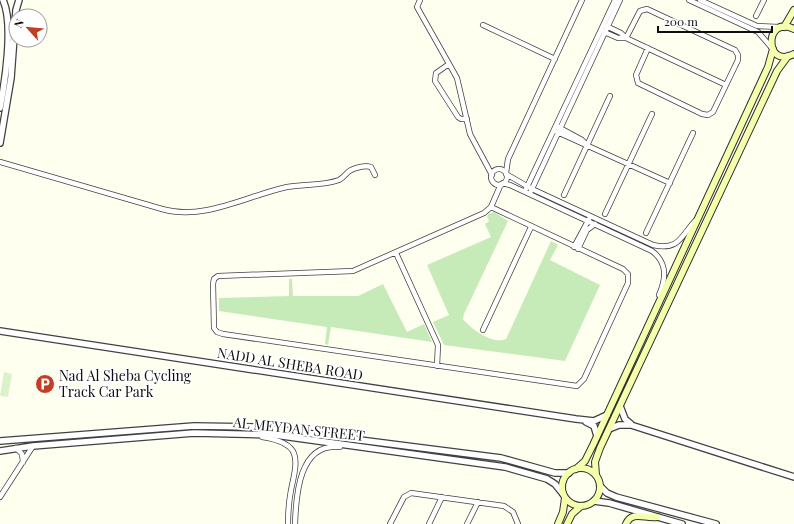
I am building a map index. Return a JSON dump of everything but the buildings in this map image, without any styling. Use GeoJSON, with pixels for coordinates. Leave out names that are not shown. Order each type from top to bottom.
{"type":"FeatureCollection","features":[{"type":"Feature","properties":{"kind":"main road"},"geometry":{"type":"LineString","coordinates":[[558,524],[564,512],[562,482],[569,473],[585,461],[768,67],[772,48],[772,35],[782,27],[794,10]]}},
{"type":"Feature","properties":{"kind":"main road"},"geometry":{"type":"LineString","coordinates":[[782,27],[794,29]]}},
{"type":"Feature","properties":{"kind":"main road"},"geometry":{"type":"LineString","coordinates":[[772,48],[778,54],[793,55]]}},
{"type":"Feature","properties":{"kind":"main road"},"geometry":{"type":"LineString","coordinates":[[567,524],[572,514],[581,506],[594,501],[599,494],[600,486],[596,475],[596,458],[777,71],[793,55]]}},
{"type":"Feature","properties":{"kind":"main road"},"geometry":{"type":"LineString","coordinates":[[576,469],[587,469],[596,475]]}},
{"type":"Feature","properties":{"kind":"main road"},"geometry":{"type":"LineString","coordinates":[[564,496],[572,504],[581,506]]}},
{"type":"Feature","properties":{"kind":"main road"},"geometry":{"type":"LineString","coordinates":[[626,524],[630,518],[635,515],[656,517]]}},
{"type":"Feature","properties":{"kind":"street"},"geometry":{"type":"LineString","coordinates":[[0,108],[7,39],[7,16],[3,0]]}},
{"type":"Feature","properties":{"kind":"street"},"geometry":{"type":"LineString","coordinates":[[0,143],[11,78],[16,10],[19,0]]}},
{"type":"Feature","properties":{"kind":"street"},"geometry":{"type":"LineString","coordinates":[[420,0],[417,5],[418,10],[459,82],[472,139],[492,175],[495,195]]}},
{"type":"Feature","properties":{"kind":"street"},"geometry":{"type":"LineString","coordinates":[[492,175],[508,159],[582,0]]}},
{"type":"Feature","properties":{"kind":"street"},"geometry":{"type":"LineString","coordinates":[[528,190],[603,31],[614,0]]}},
{"type":"Feature","properties":{"kind":"street"},"geometry":{"type":"LineString","coordinates":[[605,26],[620,0]]}},
{"type":"Feature","properties":{"kind":"street"},"geometry":{"type":"LineString","coordinates":[[689,0],[758,32],[772,48]]}},
{"type":"Feature","properties":{"kind":"street"},"geometry":{"type":"LineString","coordinates":[[700,0],[757,26],[782,27]]}},
{"type":"Feature","properties":{"kind":"street"},"geometry":{"type":"LineString","coordinates":[[756,16],[763,0]]}},
{"type":"Feature","properties":{"kind":"street"},"geometry":{"type":"LineString","coordinates":[[626,38],[640,11],[647,9],[733,48],[737,52],[738,58],[713,112],[708,115],[702,114],[638,83],[636,75],[648,48]]}},
{"type":"Feature","properties":{"kind":"street"},"geometry":{"type":"LineString","coordinates":[[483,25],[555,59]]}},
{"type":"Feature","properties":{"kind":"street"},"geometry":{"type":"LineString","coordinates":[[605,26],[626,38],[726,85]]}},
{"type":"Feature","properties":{"kind":"street"},"geometry":{"type":"LineString","coordinates":[[603,31],[619,39],[626,38]]}},
{"type":"Feature","properties":{"kind":"street"},"geometry":{"type":"LineString","coordinates":[[449,64],[436,73],[436,81],[458,117],[461,119],[467,119]]}},
{"type":"Feature","properties":{"kind":"street"},"geometry":{"type":"LineString","coordinates":[[564,195],[610,96]]}},
{"type":"Feature","properties":{"kind":"street"},"geometry":{"type":"LineString","coordinates":[[604,214],[652,114]]}},
{"type":"Feature","properties":{"kind":"street"},"geometry":{"type":"LineString","coordinates":[[557,129],[587,145],[670,183]]}},
{"type":"Feature","properties":{"kind":"street"},"geometry":{"type":"LineString","coordinates":[[646,233],[693,133]]}},
{"type":"Feature","properties":{"kind":"street"},"geometry":{"type":"LineString","coordinates":[[491,207],[623,269],[629,277],[628,283],[580,384],[571,386],[223,334],[214,328],[213,284],[214,279],[218,276],[349,272],[396,253],[484,213],[491,207],[495,195],[507,179],[506,173],[508,159]]}},
{"type":"Feature","properties":{"kind":"street"},"geometry":{"type":"LineString","coordinates":[[0,162],[162,210],[185,213],[240,201],[287,187],[338,180],[350,170],[366,166],[371,167],[375,175]]}},
{"type":"Feature","properties":{"kind":"street"},"geometry":{"type":"LineString","coordinates":[[486,162],[506,173],[528,190],[595,224],[642,245],[658,256],[663,266],[665,276],[658,303]]}},
{"type":"Feature","properties":{"kind":"street"},"geometry":{"type":"LineString","coordinates":[[493,181],[528,190],[650,244],[667,246],[683,238],[699,217]]}},
{"type":"Feature","properties":{"kind":"street"},"geometry":{"type":"LineString","coordinates":[[587,220],[590,219],[607,227],[611,226]]}},
{"type":"Feature","properties":{"kind":"street"},"geometry":{"type":"LineString","coordinates":[[576,248],[587,220]]}},
{"type":"Feature","properties":{"kind":"street"},"geometry":{"type":"LineString","coordinates":[[576,248],[588,230],[595,224]]}},
{"type":"Feature","properties":{"kind":"street"},"geometry":{"type":"LineString","coordinates":[[483,330],[531,227]]}},
{"type":"Feature","properties":{"kind":"street"},"geometry":{"type":"LineString","coordinates":[[396,253],[438,345],[437,366]]}},
{"type":"Feature","properties":{"kind":"street","name":"NADD AL SHEBA ROAD"},"geometry":{"type":"LineString","coordinates":[[0,331],[576,419],[594,421],[607,415]]}},
{"type":"Feature","properties":{"kind":"street"},"geometry":{"type":"LineString","coordinates":[[620,406],[625,419],[631,425]]}},
{"type":"Feature","properties":{"kind":"street","name":"NADD AL SHEBA ROAD"},"geometry":{"type":"LineString","coordinates":[[576,419],[591,424],[596,428],[597,436]]}},
{"type":"Feature","properties":{"kind":"street"},"geometry":{"type":"LineString","coordinates":[[609,429],[619,425],[631,425],[794,477]]}},
{"type":"Feature","properties":{"kind":"street","name":"AL MEYDAN STREET"},"geometry":{"type":"LineString","coordinates":[[0,441],[194,426],[258,427],[501,458],[555,473],[569,473]]}},
{"type":"Feature","properties":{"kind":"street","name":"AL MEYDAN STREET"},"geometry":{"type":"LineString","coordinates":[[0,451],[33,446],[194,433],[253,434],[351,445],[514,469],[551,481],[564,496]]}},
{"type":"Feature","properties":{"kind":"street"},"geometry":{"type":"LineString","coordinates":[[253,434],[281,441],[289,447],[294,455],[297,468],[290,499],[288,524]]}},
{"type":"Feature","properties":{"kind":"street"},"geometry":{"type":"LineString","coordinates":[[295,524],[299,488],[308,460],[323,448],[351,445]]}},
{"type":"Feature","properties":{"kind":"street"},"geometry":{"type":"LineString","coordinates":[[0,497],[33,446]]}},
{"type":"Feature","properties":{"kind":"street"},"geometry":{"type":"LineString","coordinates":[[16,448],[22,454],[23,462]]}},
{"type":"Feature","properties":{"kind":"street"},"geometry":{"type":"LineString","coordinates":[[600,486],[607,493],[616,497],[716,524]]}},
{"type":"Feature","properties":{"kind":"street"},"geometry":{"type":"LineString","coordinates":[[390,524],[404,497],[408,494],[478,502],[507,508],[515,514],[518,524]]}},
{"type":"Feature","properties":{"kind":"street"},"geometry":{"type":"LineString","coordinates":[[429,524],[442,497]]}},
{"type":"Feature","properties":{"kind":"street"},"geometry":{"type":"LineString","coordinates":[[594,501],[609,503],[682,524]]}},
{"type":"Feature","properties":{"kind":"street"},"geometry":{"type":"LineString","coordinates":[[467,524],[478,502]]}},
{"type":"Feature","properties":{"kind":"green space"},"geometry":{"type":"Polygon","coordinates":[[[494,212],[508,221],[463,319],[471,327],[489,338],[495,340],[506,339],[551,241],[558,245],[550,260],[600,285],[565,361],[444,345],[433,322],[449,315],[427,265],[491,237],[485,224],[489,221],[487,217],[488,214],[494,212]]]}},
{"type":"Feature","properties":{"kind":"green space"},"geometry":{"type":"Polygon","coordinates":[[[289,279],[292,279],[293,296],[358,296],[383,284],[407,332],[424,324],[432,342],[331,327],[328,345],[325,344],[327,327],[219,311],[219,298],[289,296],[289,279]]]}},
{"type":"Feature","properties":{"kind":"green space"},"geometry":{"type":"Polygon","coordinates":[[[4,372],[12,374],[8,397],[0,396],[4,372]]]}},
{"type":"Feature","properties":{"kind":"place","name":"Nad Al Sheba Cycling Track Car Park"},"geometry":{"type":"Point","coordinates":[45,384]}}]}
